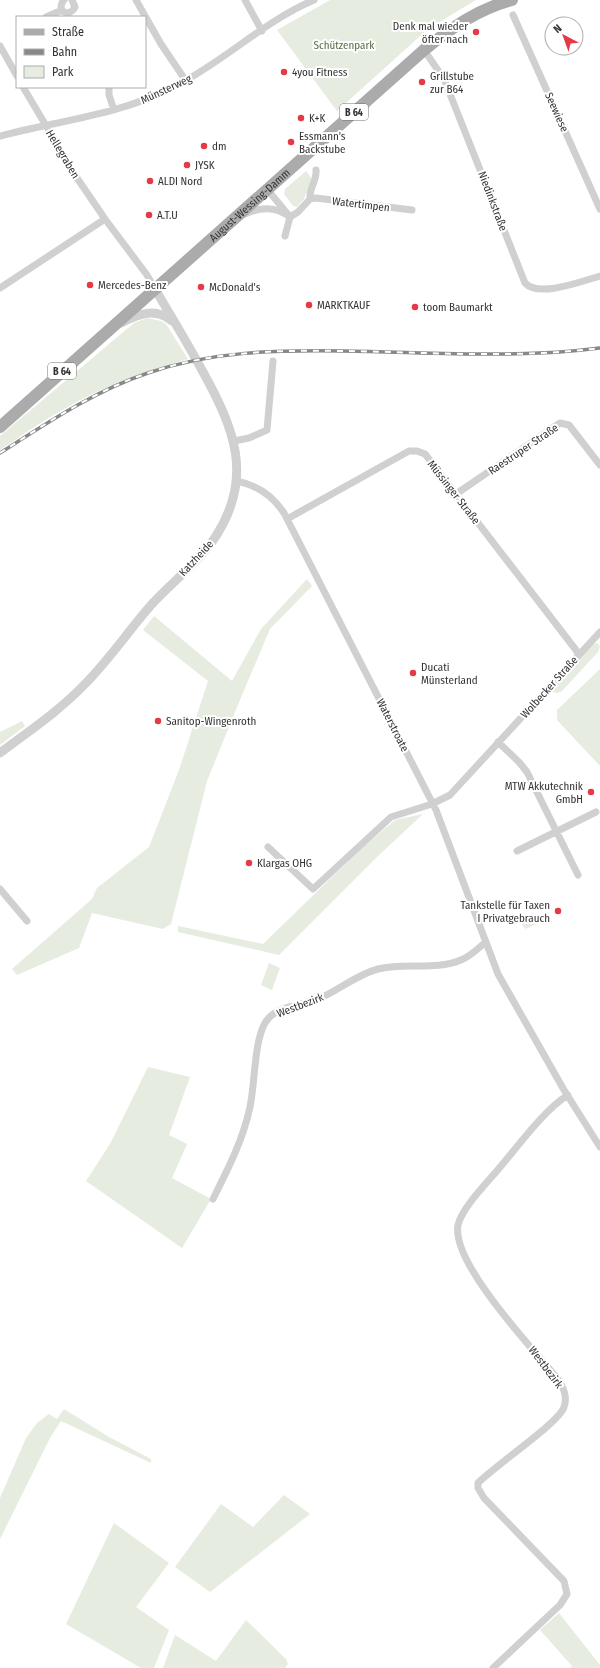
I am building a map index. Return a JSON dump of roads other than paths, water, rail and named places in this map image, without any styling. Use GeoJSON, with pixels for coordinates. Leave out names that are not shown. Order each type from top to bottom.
{"type":"FeatureCollection","features":[{"type":"Feature","properties":{"kind":"main road","name":"August-Wessing-Damm"},"geometry":{"type":"LineString","coordinates":[[0,427],[424,50],[461,22],[488,8],[512,0]]}},
{"type":"Feature","properties":{"kind":"street"},"geometry":{"type":"LineString","coordinates":[[64,0],[61,4],[62,10],[71,15],[75,7],[72,0]]}},
{"type":"Feature","properties":{"kind":"street"},"geometry":{"type":"LineString","coordinates":[[136,0],[145,16]]}},
{"type":"Feature","properties":{"kind":"street"},"geometry":{"type":"LineString","coordinates":[[245,0],[262,31]]}},
{"type":"Feature","properties":{"kind":"street","name":"Münsterweg"},"geometry":{"type":"LineString","coordinates":[[0,136],[114,110],[140,102],[186,81],[292,11],[314,0]]}},
{"type":"Feature","properties":{"kind":"street"},"geometry":{"type":"LineString","coordinates":[[48,16],[62,10]]}},
{"type":"Feature","properties":{"kind":"street","name":"Seewiese"},"geometry":{"type":"LineString","coordinates":[[513,15],[600,209]]}},
{"type":"Feature","properties":{"kind":"street"},"geometry":{"type":"LineString","coordinates":[[146,18],[161,44],[186,81]]}},
{"type":"Feature","properties":{"kind":"street"},"geometry":{"type":"LineString","coordinates":[[0,46],[16,74]]}},
{"type":"Feature","properties":{"kind":"street","name":"Niedinkstraße"},"geometry":{"type":"LineString","coordinates":[[424,50],[444,79],[525,284],[530,289],[540,290],[562,287],[600,276]]}},
{"type":"Feature","properties":{"kind":"street","name":"Hellegraben"},"geometry":{"type":"LineString","coordinates":[[24,88],[62,156],[105,219],[143,269],[155,289]]}},
{"type":"Feature","properties":{"kind":"street"},"geometry":{"type":"LineString","coordinates":[[109,88],[109,95],[114,110]]}},
{"type":"Feature","properties":{"kind":"street"},"geometry":{"type":"LineString","coordinates":[[286,236],[290,217],[298,212],[310,199],[310,191],[316,176],[316,170]]}},
{"type":"Feature","properties":{"kind":"street"},"geometry":{"type":"LineString","coordinates":[[267,190],[290,217]]}},
{"type":"Feature","properties":{"kind":"street","name":"Watertimpen"},"geometry":{"type":"LineString","coordinates":[[310,199],[316,198],[412,210]]}},
{"type":"Feature","properties":{"kind":"street"},"geometry":{"type":"LineString","coordinates":[[225,227],[242,216],[262,208],[277,210],[290,217]]}},
{"type":"Feature","properties":{"kind":"street"},"geometry":{"type":"LineString","coordinates":[[0,288],[105,219]]}},
{"type":"Feature","properties":{"kind":"street","name":"Katzheide"},"geometry":{"type":"LineString","coordinates":[[0,753],[52,714],[84,685],[152,604],[200,557],[216,537],[231,504],[236,481],[237,467],[234,442],[222,407],[155,289]]}},
{"type":"Feature","properties":{"kind":"street"},"geometry":{"type":"LineString","coordinates":[[110,329],[139,315],[151,312],[163,315],[175,323]]}},
{"type":"Feature","properties":{"kind":"street"},"geometry":{"type":"LineString","coordinates":[[234,442],[249,438],[267,430],[273,361]]}},
{"type":"Feature","properties":{"kind":"street","name":"Raestruper Straße"},"geometry":{"type":"LineString","coordinates":[[456,494],[560,423],[569,425],[600,465]]}},
{"type":"Feature","properties":{"kind":"street","name":"Müssinger Straße"},"geometry":{"type":"LineString","coordinates":[[287,519],[409,451],[417,451],[425,454],[578,654]]}},
{"type":"Feature","properties":{"kind":"street","name":"Waterstroate"},"geometry":{"type":"LineString","coordinates":[[236,481],[262,490],[278,505],[287,519],[395,728],[432,804]]}},
{"type":"Feature","properties":{"kind":"street","name":"Wolbecker Straße"},"geometry":{"type":"LineString","coordinates":[[432,804],[450,795],[578,654],[600,632]]}},
{"type":"Feature","properties":{"kind":"street"},"geometry":{"type":"LineString","coordinates":[[498,742],[523,766],[578,876]]}},
{"type":"Feature","properties":{"kind":"street"},"geometry":{"type":"LineString","coordinates":[[268,846],[313,889],[391,817],[432,804],[503,982],[568,1095],[600,1147]]}},
{"type":"Feature","properties":{"kind":"street"},"geometry":{"type":"LineString","coordinates":[[517,851],[596,812]]}},
{"type":"Feature","properties":{"kind":"street"},"geometry":{"type":"LineString","coordinates":[[0,889],[27,921]]}},
{"type":"Feature","properties":{"kind":"street","name":"Westbezirk"},"geometry":{"type":"LineString","coordinates":[[213,1199],[240,1144],[250,1106],[260,1038],[265,1024],[270,1017],[286,1008],[316,1000],[353,979],[377,969],[451,963],[468,956],[486,942]]}},
{"type":"Feature","properties":{"kind":"street","name":"Westbezirk"},"geometry":{"type":"LineString","coordinates":[[493,1668],[560,1605],[567,1594],[564,1581],[484,1498],[478,1488],[478,1483],[552,1422],[564,1409],[565,1396],[557,1378],[482,1287],[471,1268],[461,1245],[458,1234],[458,1225],[468,1207],[521,1142],[568,1095]]}},
{"type":"Feature","properties":{"kind":"railway"},"geometry":{"type":"LineString","coordinates":[[0,453],[35,430],[90,398],[128,380],[196,360],[244,353],[293,351],[504,354],[600,348]]}},
{"type":"Feature","properties":{"kind":"place","name":"Denk mal wieder öfter nach"},"geometry":{"type":"Point","coordinates":[476,32]}},
{"type":"Feature","properties":{"kind":"place","name":"4you Fitness"},"geometry":{"type":"Point","coordinates":[284,72]}},
{"type":"Feature","properties":{"kind":"place","name":"Grillstube zur B64"},"geometry":{"type":"Point","coordinates":[422,82]}},
{"type":"Feature","properties":{"kind":"place","name":"K+K"},"geometry":{"type":"Point","coordinates":[301,118]}},
{"type":"Feature","properties":{"kind":"place","name":"Essmann's Backstube"},"geometry":{"type":"Point","coordinates":[291,142]}},
{"type":"Feature","properties":{"kind":"place","name":"dm"},"geometry":{"type":"Point","coordinates":[204,146]}},
{"type":"Feature","properties":{"kind":"place","name":"JYSK"},"geometry":{"type":"Point","coordinates":[187,165]}},
{"type":"Feature","properties":{"kind":"place","name":"ALDI Nord"},"geometry":{"type":"Point","coordinates":[150,181]}},
{"type":"Feature","properties":{"kind":"place","name":"A.T.U"},"geometry":{"type":"Point","coordinates":[149,215]}},
{"type":"Feature","properties":{"kind":"place","name":"Mercedes-Benz"},"geometry":{"type":"Point","coordinates":[90,285]}},
{"type":"Feature","properties":{"kind":"place","name":"McDonald's"},"geometry":{"type":"Point","coordinates":[201,287]}},
{"type":"Feature","properties":{"kind":"place","name":"MARKTKAUF"},"geometry":{"type":"Point","coordinates":[309,305]}},
{"type":"Feature","properties":{"kind":"place","name":"toom Baumarkt"},"geometry":{"type":"Point","coordinates":[415,307]}},
{"type":"Feature","properties":{"kind":"place","name":"Ducati Münsterland"},"geometry":{"type":"Point","coordinates":[413,673]}},
{"type":"Feature","properties":{"kind":"place","name":"Sanitop-Wingenroth"},"geometry":{"type":"Point","coordinates":[158,721]}},
{"type":"Feature","properties":{"kind":"place","name":"MTW Akkutechnik GmbH"},"geometry":{"type":"Point","coordinates":[591,792]}},
{"type":"Feature","properties":{"kind":"place","name":"Klargas OHG"},"geometry":{"type":"Point","coordinates":[249,863]}},
{"type":"Feature","properties":{"kind":"place","name":"Tankstelle für Taxen I Privatgebrauch"},"geometry":{"type":"Point","coordinates":[558,911]}},
{"type":"Feature","properties":{"kind":"park label","name":"Schützenpark"},"geometry":{"type":"Point","coordinates":[344,45]}}]}
